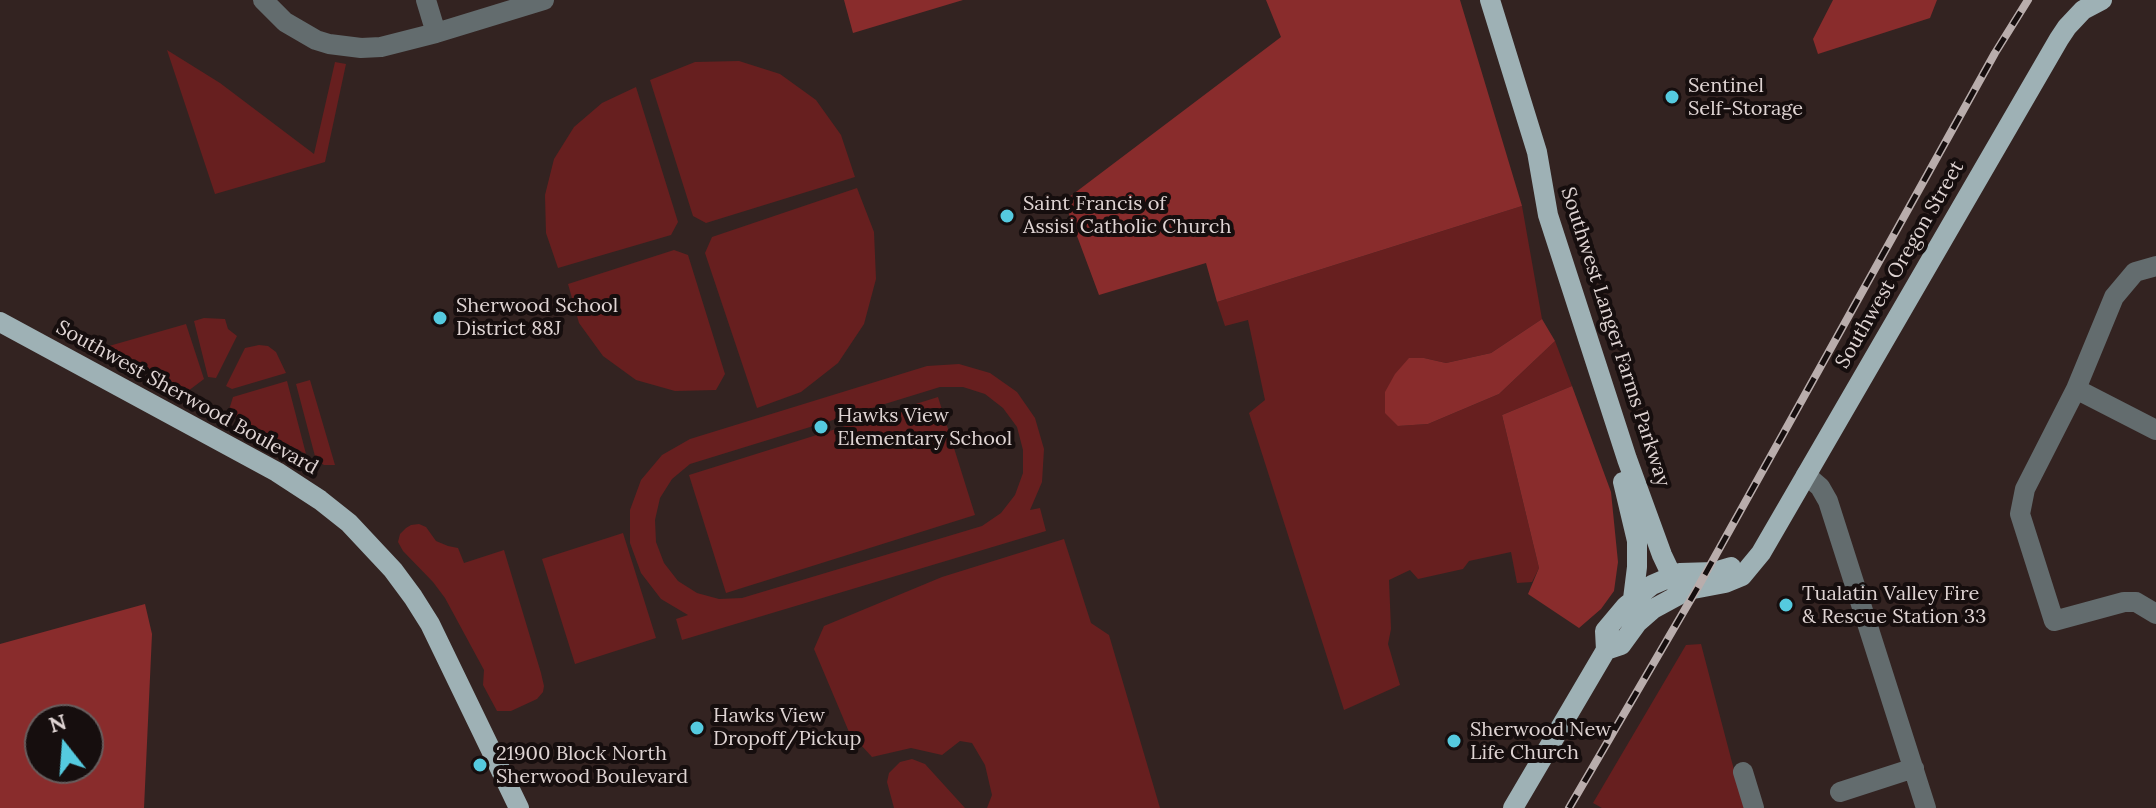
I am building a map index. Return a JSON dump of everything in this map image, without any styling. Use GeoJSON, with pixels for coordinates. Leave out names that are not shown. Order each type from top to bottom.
{"type":"FeatureCollection","features":[{"type":"Feature","properties":{"kind":"main road","name":"Southwest Langer Farms Parkway"},"geometry":{"type":"LineString","coordinates":[[1490,0],[1537,152],[1548,215],[1627,459],[1662,555],[1676,584]]}},
{"type":"Feature","properties":{"kind":"main road","name":"Southwest Oregon Street"},"geometry":{"type":"LineString","coordinates":[[1513,808],[1606,650],[1605,631],[1633,599],[1652,585],[1676,584],[1688,572],[1714,572],[1750,564],[1761,553],[2059,39],[2083,10],[2102,0]]}},
{"type":"Feature","properties":{"kind":"main road","name":"Southwest Sherwood Boulevard"},"geometry":{"type":"LineString","coordinates":[[0,322],[277,472],[349,523],[393,570],[426,617],[519,808]]}},
{"type":"Feature","properties":{"kind":"main road"},"geometry":{"type":"LineString","coordinates":[[1627,459],[1622,478],[1637,541],[1633,599]]}},
{"type":"Feature","properties":{"kind":"main road"},"geometry":{"type":"LineString","coordinates":[[1606,650],[1627,618],[1676,584]]}},
{"type":"Feature","properties":{"kind":"street"},"geometry":{"type":"LineString","coordinates":[[263,0],[285,22],[316,40],[361,48],[381,47],[436,33],[544,0]]}},
{"type":"Feature","properties":{"kind":"street"},"geometry":{"type":"LineString","coordinates":[[426,0],[436,33]]}},
{"type":"Feature","properties":{"kind":"street"},"geometry":{"type":"LineString","coordinates":[[2156,266],[2135,272],[2114,297],[2076,389],[2025,489],[2020,514],[2054,621],[2124,602],[2136,602],[2156,614]]}},
{"type":"Feature","properties":{"kind":"street"},"geometry":{"type":"LineString","coordinates":[[2076,389],[2156,430]]}},
{"type":"Feature","properties":{"kind":"street"},"geometry":{"type":"LineString","coordinates":[[1806,475],[1820,487],[1828,501],[1926,808]]}},
{"type":"Feature","properties":{"kind":"street"},"geometry":{"type":"LineString","coordinates":[[1840,792],[1914,768]]}},
{"type":"Feature","properties":{"kind":"street"},"geometry":{"type":"LineString","coordinates":[[1743,772],[1754,808]]}},
{"type":"Feature","properties":{"kind":"shaded area"},"geometry":{"type":"Polygon","coordinates":[[[844,0],[963,0],[853,33],[844,0]]]}},
{"type":"Feature","properties":{"kind":"shaded area"},"geometry":{"type":"Polygon","coordinates":[[[1266,0],[1460,0],[1522,206],[1217,302],[1206,263],[1099,295],[1064,201],[1281,37],[1266,0]]]}},
{"type":"Feature","properties":{"kind":"shaded area"},"geometry":{"type":"Polygon","coordinates":[[[1833,0],[1937,0],[1930,18],[1818,54],[1813,39],[1833,0]]]}},
{"type":"Feature","properties":{"kind":"shaded area"},"geometry":{"type":"Polygon","coordinates":[[[167,50],[220,83],[314,154],[335,62],[346,64],[325,162],[215,194],[167,50]]]}},
{"type":"Feature","properties":{"kind":"shaded area"},"geometry":{"type":"Polygon","coordinates":[[[739,61],[780,74],[816,100],[841,135],[855,177],[706,223],[693,216],[650,80],[695,62],[739,61]]]}},
{"type":"Feature","properties":{"kind":"shaded area"},"geometry":{"type":"Polygon","coordinates":[[[636,87],[678,222],[671,235],[558,268],[546,233],[545,195],[554,159],[574,127],[602,103],[636,87]]]}},
{"type":"Feature","properties":{"kind":"shaded area"},"geometry":{"type":"Polygon","coordinates":[[[857,188],[874,232],[876,279],[864,324],[838,363],[801,392],[757,408],[705,253],[712,237],[857,188]]]}},
{"type":"Feature","properties":{"kind":"shaded area"},"geometry":{"type":"Polygon","coordinates":[[[1522,206],[1542,319],[1491,353],[1446,363],[1424,358],[1398,426],[1428,424],[1499,394],[1555,341],[1572,386],[1502,415],[1539,568],[1532,582],[1517,583],[1511,552],[1469,561],[1463,569],[1418,579],[1410,570],[1389,580],[1391,629],[1388,644],[1400,685],[1344,710],[1249,413],[1265,400],[1248,320],[1225,326],[1217,302],[1522,206]]]}},
{"type":"Feature","properties":{"kind":"shaded area"},"geometry":{"type":"Polygon","coordinates":[[[674,250],[688,255],[725,374],[716,390],[675,391],[636,380],[603,356],[579,323],[568,284],[674,250]]]}},
{"type":"Feature","properties":{"kind":"shaded area"},"geometry":{"type":"Polygon","coordinates":[[[225,319],[228,329],[237,336],[216,378],[208,377],[194,321],[225,319]]]}},
{"type":"Feature","properties":{"kind":"shaded area"},"geometry":{"type":"Polygon","coordinates":[[[1542,319],[1555,341],[1499,394],[1428,424],[1398,426],[1385,413],[1385,392],[1409,358],[1446,363],[1491,353],[1542,319]]]}},
{"type":"Feature","properties":{"kind":"shaded area"},"geometry":{"type":"Polygon","coordinates":[[[186,324],[204,379],[188,391],[109,346],[186,324]]]}},
{"type":"Feature","properties":{"kind":"shaded area"},"geometry":{"type":"Polygon","coordinates":[[[268,346],[276,352],[286,373],[232,389],[226,386],[245,348],[268,346]]]}},
{"type":"Feature","properties":{"kind":"shaded area"},"geometry":{"type":"Polygon","coordinates":[[[959,364],[990,373],[1017,392],[1035,418],[1044,449],[1042,482],[1030,510],[1040,508],[1046,531],[682,640],[676,619],[688,615],[661,599],[641,573],[630,543],[630,510],[641,480],[662,455],[690,439],[927,366],[959,364]],[[940,387],[690,464],[672,479],[660,498],[655,520],[656,542],[664,563],[678,581],[697,593],[719,599],[742,598],[982,526],[1001,513],[1015,495],[1023,473],[1023,450],[1017,427],[1003,408],[985,394],[963,387],[940,387]]]}},
{"type":"Feature","properties":{"kind":"shaded area"},"geometry":{"type":"Polygon","coordinates":[[[310,380],[335,465],[324,465],[316,460],[296,384],[310,380]]]}},
{"type":"Feature","properties":{"kind":"shaded area"},"geometry":{"type":"Polygon","coordinates":[[[287,381],[306,454],[228,413],[233,397],[287,381]]]}},
{"type":"Feature","properties":{"kind":"shaded area"},"geometry":{"type":"Polygon","coordinates":[[[1572,386],[1611,492],[1618,562],[1614,591],[1601,609],[1579,628],[1528,594],[1539,568],[1502,415],[1572,386]]]}},
{"type":"Feature","properties":{"kind":"shaded area"},"geometry":{"type":"Polygon","coordinates":[[[938,397],[975,515],[726,593],[689,475],[938,397]]]}},
{"type":"Feature","properties":{"kind":"shaded area"},"geometry":{"type":"Polygon","coordinates":[[[419,524],[426,527],[436,541],[458,548],[464,563],[504,550],[544,686],[537,699],[511,711],[497,711],[483,685],[484,670],[445,598],[398,542],[406,528],[419,524]]]}},
{"type":"Feature","properties":{"kind":"shaded area"},"geometry":{"type":"Polygon","coordinates":[[[623,533],[656,638],[575,664],[542,559],[623,533]]]}},
{"type":"Feature","properties":{"kind":"shaded area"},"geometry":{"type":"Polygon","coordinates":[[[1064,539],[1091,623],[1109,635],[1160,808],[987,808],[992,795],[985,765],[972,743],[960,741],[942,755],[911,748],[872,757],[849,732],[814,649],[824,626],[942,577],[1064,539]]]}},
{"type":"Feature","properties":{"kind":"shaded area"},"geometry":{"type":"Polygon","coordinates":[[[145,604],[152,634],[144,808],[0,808],[0,644],[145,604]]]}},
{"type":"Feature","properties":{"kind":"shaded area"},"geometry":{"type":"Polygon","coordinates":[[[1701,644],[1744,808],[1602,808],[1593,803],[1686,645],[1701,644]]]}},
{"type":"Feature","properties":{"kind":"shaded area"},"geometry":{"type":"Polygon","coordinates":[[[912,759],[925,764],[965,808],[894,808],[887,782],[889,773],[900,762],[912,759]]]}},
{"type":"Feature","properties":{"kind":"railway"},"geometry":{"type":"LineString","coordinates":[[1569,808],[1698,587],[1995,53],[2028,0]]}},
{"type":"Feature","properties":{"kind":"place","name":"Sentinel Self-Storage"},"geometry":{"type":"Point","coordinates":[1672,97]}},
{"type":"Feature","properties":{"kind":"place","name":"Saint Francis of Assisi Catholic Church"},"geometry":{"type":"Point","coordinates":[1007,216]}},
{"type":"Feature","properties":{"kind":"place","name":"Sherwood School District 88J"},"geometry":{"type":"Point","coordinates":[440,318]}},
{"type":"Feature","properties":{"kind":"place","name":"Hawks View Elementary School"},"geometry":{"type":"Point","coordinates":[821,427]}},
{"type":"Feature","properties":{"kind":"place","name":"Tualatin Valley Fire & Rescue Station 33"},"geometry":{"type":"Point","coordinates":[1786,605]}},
{"type":"Feature","properties":{"kind":"place","name":"Hawks View Dropoff/Pickup"},"geometry":{"type":"Point","coordinates":[697,728]}},
{"type":"Feature","properties":{"kind":"place","name":"Sherwood New Life Church"},"geometry":{"type":"Point","coordinates":[1454,741]}},
{"type":"Feature","properties":{"kind":"place","name":"21900 Block North Sherwood Boulevard"},"geometry":{"type":"Point","coordinates":[480,765]}}]}
